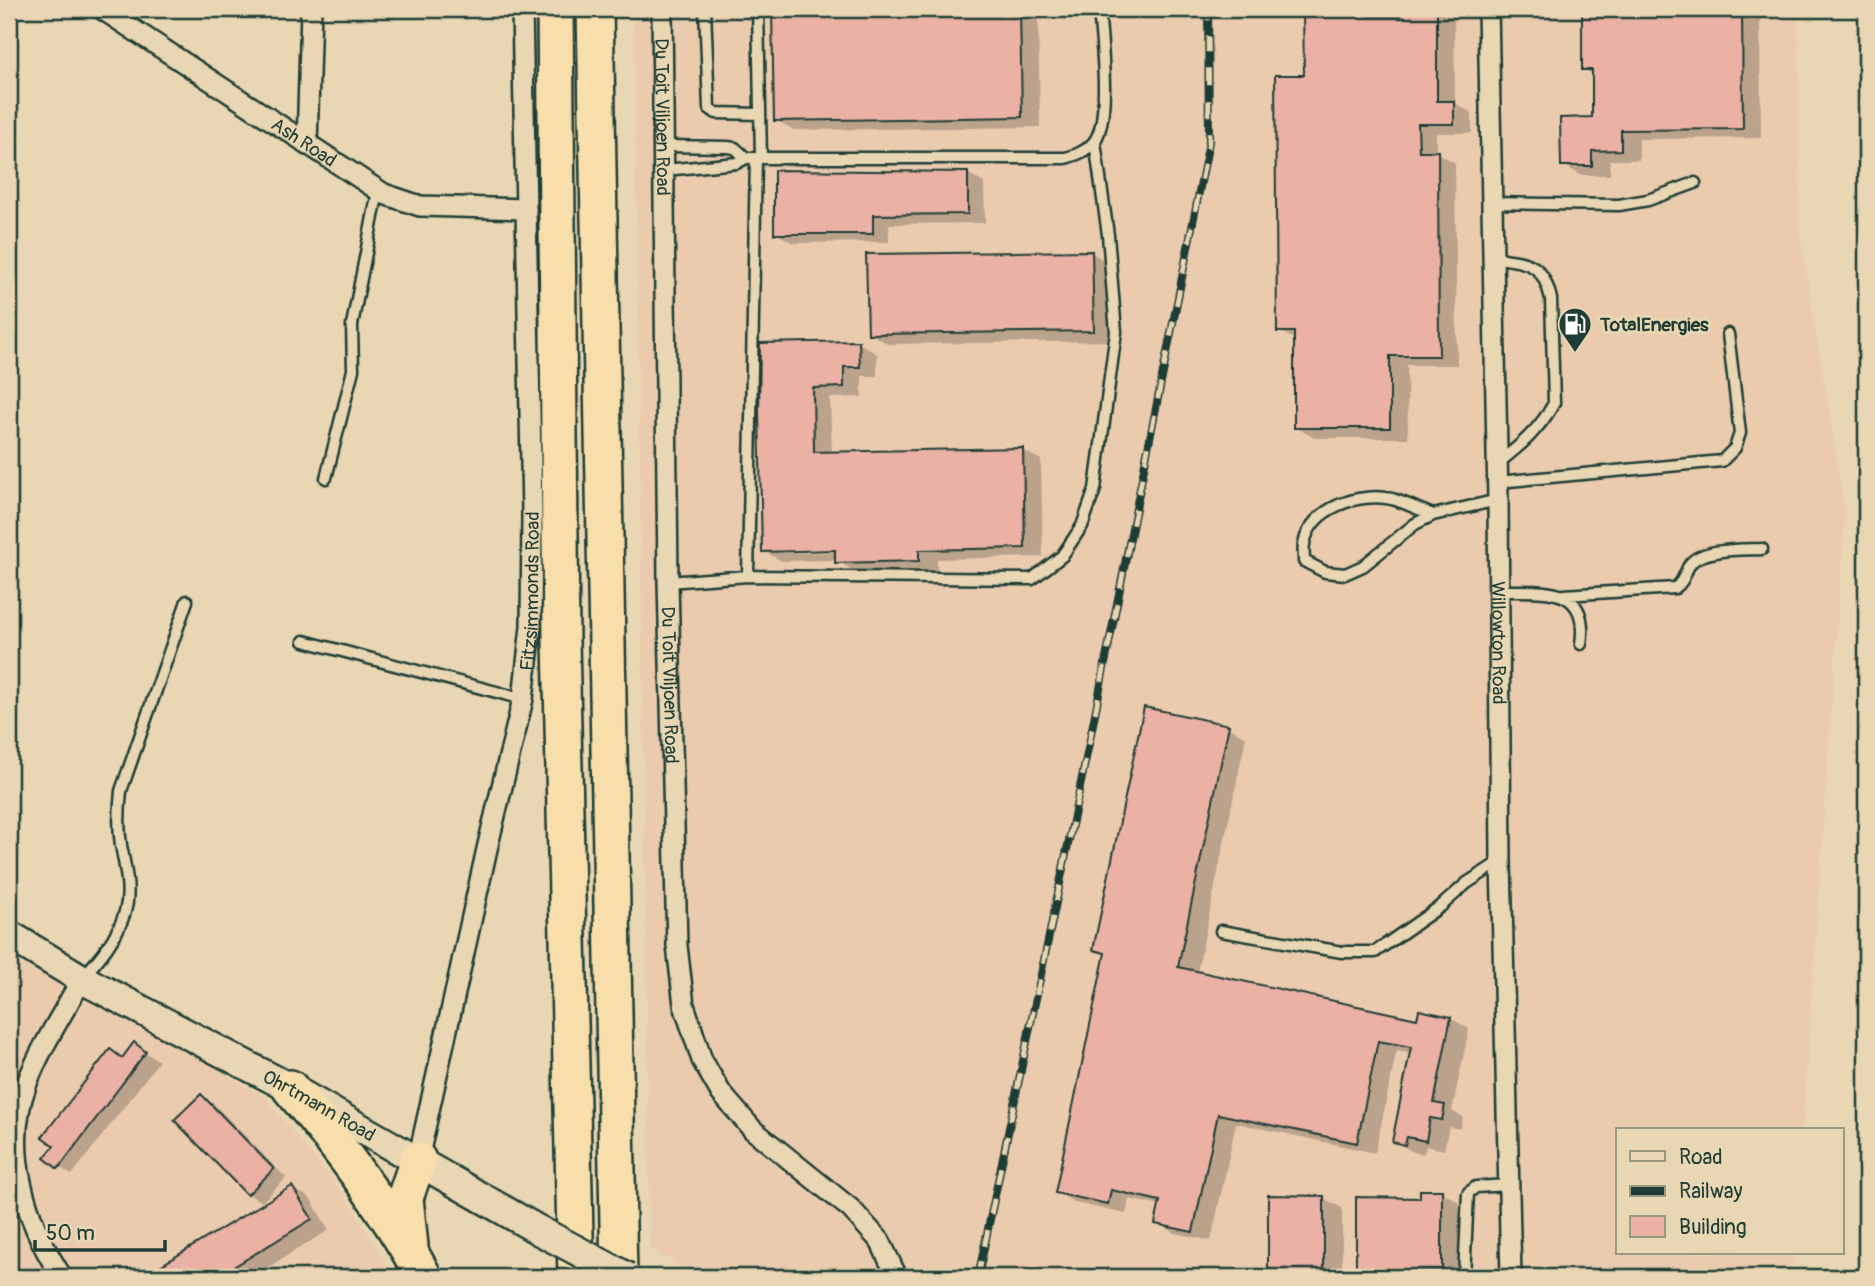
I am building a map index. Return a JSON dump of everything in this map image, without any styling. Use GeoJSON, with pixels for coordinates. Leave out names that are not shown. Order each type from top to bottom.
{"type":"FeatureCollection","features":[{"type":"Feature","properties":{"kind":"highway"},"geometry":{"type":"LineString","coordinates":[[555,9],[561,641],[576,1277]]}},
{"type":"Feature","properties":{"kind":"highway"},"geometry":{"type":"LineString","coordinates":[[595,9],[619,1277]]}},
{"type":"Feature","properties":{"kind":"highway"},"geometry":{"type":"LineString","coordinates":[[290,1088],[336,1143],[417,1265]]}},
{"type":"Feature","properties":{"kind":"highway"},"geometry":{"type":"LineString","coordinates":[[417,1265],[405,1198],[418,1160]]}},
{"type":"Feature","properties":{"kind":"main road","name":"Ohrtmann Road"},"geometry":{"type":"LineString","coordinates":[[12,937],[82,978],[290,1088],[540,1231],[627,1277]]}},
{"type":"Feature","properties":{"kind":"street","name":"Ash Road"},"geometry":{"type":"LineString","coordinates":[[102,9],[378,191],[420,206],[526,209]]}},
{"type":"Feature","properties":{"kind":"street"},"geometry":{"type":"LineString","coordinates":[[307,145],[311,9]]}},
{"type":"Feature","properties":{"kind":"street","name":"Fitzsimmonds Road"},"geometry":{"type":"LineString","coordinates":[[418,1160],[523,699],[531,626],[522,9]]}},
{"type":"Feature","properties":{"kind":"street","name":"Du Toit Viljoen Road"},"geometry":{"type":"LineString","coordinates":[[662,9],[668,582],[677,946],[684,1005],[702,1060],[721,1093],[753,1130],[851,1209],[880,1241],[897,1277]]}},
{"type":"Feature","properties":{"kind":"street","name":"Willowton Road"},"geometry":{"type":"LineString","coordinates":[[1488,9],[1511,1277]]}},
{"type":"Feature","properties":{"kind":"street"},"geometry":{"type":"LineString","coordinates":[[62,1277],[50,1260],[31,1219],[20,1177],[16,1144],[19,1112],[26,1085],[82,978]]}},
{"type":"Feature","properties":{"kind":"lane"},"geometry":{"type":"LineString","coordinates":[[705,9],[709,108],[716,113],[760,114]]}},
{"type":"Feature","properties":{"kind":"lane"},"geometry":{"type":"LineString","coordinates":[[748,576],[755,158],[760,114],[758,9]]}},
{"type":"Feature","properties":{"kind":"lane"},"geometry":{"type":"LineString","coordinates":[[668,582],[748,576],[1032,579],[1062,556],[1082,526],[1095,489],[1116,332],[1108,235],[1095,142],[1102,118],[1104,93],[1099,9]]}},
{"type":"Feature","properties":{"kind":"lane"},"geometry":{"type":"LineString","coordinates":[[665,170],[737,163],[755,158],[1065,158],[1080,154],[1095,142]]}},
{"type":"Feature","properties":{"kind":"lane"},"geometry":{"type":"LineString","coordinates":[[665,146],[735,148],[755,158]]}},
{"type":"Feature","properties":{"kind":"lane"},"geometry":{"type":"LineString","coordinates":[[1491,203],[1619,205],[1648,200],[1695,183]]}},
{"type":"Feature","properties":{"kind":"lane"},"geometry":{"type":"LineString","coordinates":[[326,478],[353,370],[352,325],[378,191]]}},
{"type":"Feature","properties":{"kind":"lane"},"geometry":{"type":"LineString","coordinates":[[1492,257],[1532,266],[1541,272],[1547,283],[1554,403],[1498,482]]}},
{"type":"Feature","properties":{"kind":"lane"},"geometry":{"type":"LineString","coordinates":[[1433,515],[1391,499],[1349,500],[1322,516],[1309,531],[1303,545],[1304,561],[1325,572],[1345,574],[1363,566],[1393,540],[1433,515],[1498,482],[1722,461],[1735,448],[1740,433],[1728,334]]}},
{"type":"Feature","properties":{"kind":"lane"},"geometry":{"type":"LineString","coordinates":[[1499,591],[1554,592],[1564,595],[1675,588],[1683,582],[1690,564],[1703,554],[1762,549]]}},
{"type":"Feature","properties":{"kind":"lane"},"geometry":{"type":"LineString","coordinates":[[1564,595],[1573,603],[1582,618],[1581,644]]}},
{"type":"Feature","properties":{"kind":"lane"},"geometry":{"type":"LineString","coordinates":[[82,978],[108,949],[125,912],[128,884],[121,845],[121,792],[187,601]]}},
{"type":"Feature","properties":{"kind":"lane"},"geometry":{"type":"LineString","coordinates":[[304,641],[523,699]]}},
{"type":"Feature","properties":{"kind":"lane"},"geometry":{"type":"LineString","coordinates":[[1221,931],[1342,952],[1375,952],[1467,883],[1502,861]]}},
{"type":"Feature","properties":{"kind":"lane"},"geometry":{"type":"LineString","coordinates":[[1464,1277],[1468,1193],[1476,1186],[1508,1185]]}},
{"type":"Feature","properties":{"kind":"shaded area"},"geometry":{"type":"Polygon","coordinates":[[[634,9],[1798,9],[1800,234],[1845,512],[1802,1128],[1616,1128],[1616,1254],[1794,1254],[1792,1277],[703,1277],[650,1249],[634,9]]]}},
{"type":"Feature","properties":{"kind":"shaded area"},"geometry":{"type":"Polygon","coordinates":[[[9,951],[264,1096],[346,1197],[394,1277],[9,1277],[9,951]]]}},
{"type":"Feature","properties":{"kind":"building"},"geometry":{"type":"Polygon","coordinates":[[[772,9],[1020,9],[1022,117],[774,121],[772,9]]]}},
{"type":"Feature","properties":{"kind":"building"},"geometry":{"type":"Polygon","coordinates":[[[1303,9],[1367,9],[1367,16],[1401,16],[1401,9],[1437,9],[1437,101],[1454,101],[1454,124],[1418,124],[1419,151],[1438,151],[1439,356],[1390,356],[1390,428],[1294,428],[1294,332],[1277,332],[1275,75],[1304,75],[1303,9]]]}},
{"type":"Feature","properties":{"kind":"building"},"geometry":{"type":"Polygon","coordinates":[[[1582,9],[1742,9],[1743,129],[1621,130],[1621,150],[1592,151],[1592,166],[1561,166],[1560,118],[1592,117],[1592,70],[1582,70],[1582,9]]]}},
{"type":"Feature","properties":{"kind":"building"},"geometry":{"type":"Polygon","coordinates":[[[774,170],[968,172],[968,214],[873,215],[873,234],[774,234],[774,170]]]}},
{"type":"Feature","properties":{"kind":"building"},"geometry":{"type":"Polygon","coordinates":[[[1092,251],[1094,331],[868,334],[866,254],[1092,251]]]}},
{"type":"Feature","properties":{"kind":"building"},"geometry":{"type":"Polygon","coordinates":[[[859,341],[860,367],[844,367],[844,387],[813,388],[814,452],[1023,448],[1025,548],[919,550],[919,561],[835,563],[835,550],[762,552],[760,343],[859,341]]]}},
{"type":"Feature","properties":{"kind":"building"},"geometry":{"type":"Polygon","coordinates":[[[1144,707],[1229,725],[1178,967],[1417,1019],[1419,1010],[1451,1017],[1434,1103],[1445,1105],[1442,1120],[1430,1118],[1426,1141],[1407,1137],[1405,1145],[1392,1142],[1411,1047],[1378,1041],[1357,1143],[1218,1114],[1193,1232],[1155,1224],[1160,1201],[1111,1190],[1108,1204],[1055,1193],[1105,953],[1093,950],[1144,707]]]}},
{"type":"Feature","properties":{"kind":"building"},"geometry":{"type":"Polygon","coordinates":[[[134,1042],[146,1052],[58,1169],[44,1158],[54,1146],[42,1137],[110,1049],[122,1058],[134,1042]]]}},
{"type":"Feature","properties":{"kind":"building"},"geometry":{"type":"Polygon","coordinates":[[[201,1094],[274,1169],[247,1195],[174,1120],[201,1094]]]}},
{"type":"Feature","properties":{"kind":"building"},"geometry":{"type":"Polygon","coordinates":[[[292,1186],[312,1219],[217,1277],[142,1277],[292,1186]]]}},
{"type":"Feature","properties":{"kind":"building"},"geometry":{"type":"Polygon","coordinates":[[[1420,1190],[1442,1190],[1442,1271],[1413,1271],[1413,1277],[1356,1277],[1356,1197],[1420,1198],[1420,1190]]]}},
{"type":"Feature","properties":{"kind":"building"},"geometry":{"type":"Polygon","coordinates":[[[1268,1195],[1324,1196],[1324,1277],[1268,1277],[1268,1195]]]}},
{"type":"Feature","properties":{"kind":"railway"},"geometry":{"type":"LineString","coordinates":[[978,1277],[1090,739],[1209,142],[1208,9]]}},
{"type":"Feature","properties":{"kind":"place","name":"TotalEnergies"},"geometry":{"type":"Point","coordinates":[1575,354]}}]}
